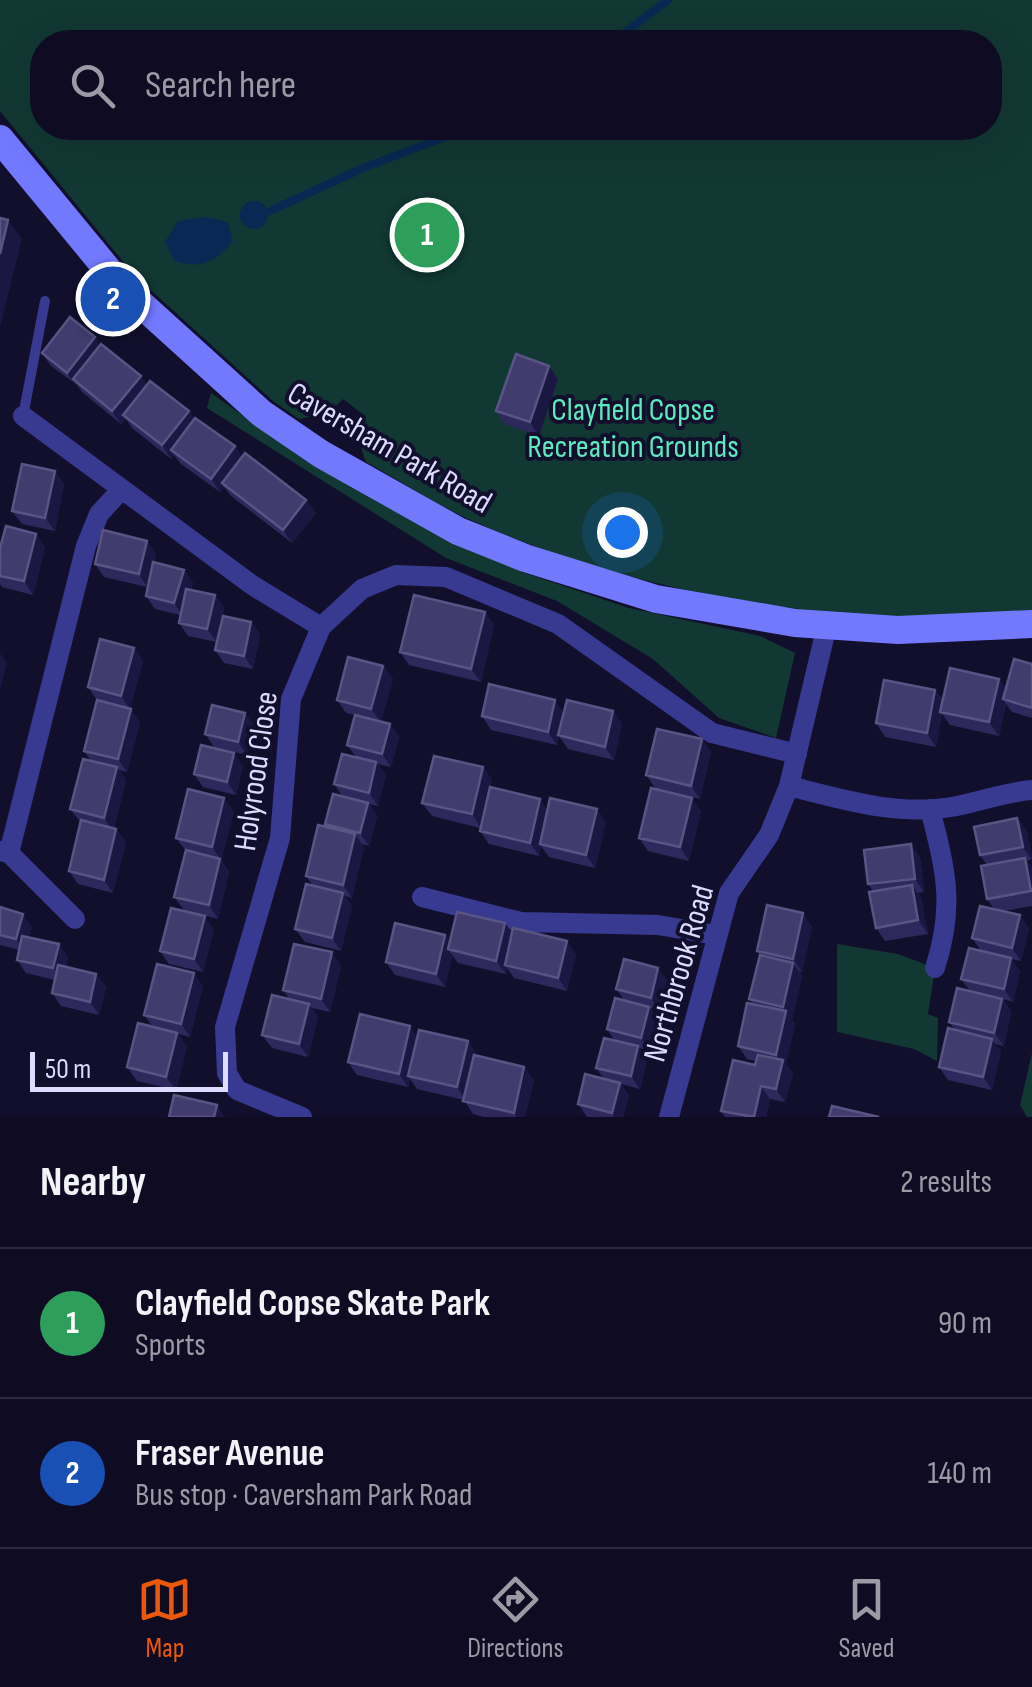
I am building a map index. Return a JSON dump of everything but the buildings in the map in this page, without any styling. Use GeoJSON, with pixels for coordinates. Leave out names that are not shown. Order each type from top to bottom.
{"type":"FeatureCollection","features":[{"type":"Feature","properties":{"kind":"street","name":"Caversham Park Road"},"geometry":{"type":"LineString","coordinates":[[0,138],[134,299],[261,413],[321,454],[458,531],[526,558],[656,599],[826,624],[916,630],[1032,624]]}},
{"type":"Feature","properties":{"kind":"street"},"geometry":{"type":"LineString","coordinates":[[22,416],[252,585],[321,627]]}},
{"type":"Feature","properties":{"kind":"street"},"geometry":{"type":"LineString","coordinates":[[75,918],[4,852],[86,546],[99,514],[121,490]]}},
{"type":"Feature","properties":{"kind":"street","name":"Holyrood Close"},"geometry":{"type":"LineString","coordinates":[[302,1117],[237,1090],[227,1073],[225,1027],[280,838],[290,699],[321,627],[362,588],[378,580],[415,572],[446,578],[558,624],[712,733],[798,754]]}},
{"type":"Feature","properties":{"kind":"street","name":"Northbrook Road"},"geometry":{"type":"LineString","coordinates":[[670,1117],[729,892],[769,836],[789,786],[826,624]]}},
{"type":"Feature","properties":{"kind":"street"},"geometry":{"type":"LineString","coordinates":[[789,786],[886,808],[930,809],[1001,792],[1032,790]]}},
{"type":"Feature","properties":{"kind":"street"},"geometry":{"type":"LineString","coordinates":[[930,809],[948,877],[948,926],[935,968]]}},
{"type":"Feature","properties":{"kind":"street"},"geometry":{"type":"LineString","coordinates":[[422,897],[521,922],[658,924],[716,934]]}},
{"type":"Feature","properties":{"kind":"lane"},"geometry":{"type":"LineString","coordinates":[[22,416],[45,301]]}},
{"type":"Feature","properties":{"kind":"green space","name":"Clayfield Copse Recreation Grounds"},"geometry":{"type":"Polygon","coordinates":[[[0,0],[1032,0],[1032,611],[902,617],[792,608],[629,576],[524,542],[459,515],[366,462],[355,429],[365,416],[343,399],[329,413],[299,419],[273,401],[134,275],[0,111],[0,0]]]}},
{"type":"Feature","properties":{"kind":"green space"},"geometry":{"type":"Polygon","coordinates":[[[211,393],[309,462],[522,572],[629,608],[760,636],[795,653],[776,738],[719,718],[653,659],[557,601],[446,558],[207,408],[211,393]]]}},
{"type":"Feature","properties":{"kind":"green space"},"geometry":{"type":"Polygon","coordinates":[[[837,944],[898,954],[935,968],[928,1014],[938,1018],[937,1061],[914,1049],[837,1032],[837,944]]]}},
{"type":"Feature","properties":{"kind":"green space"},"geometry":{"type":"Polygon","coordinates":[[[1032,1053],[1032,1117],[1027,1117],[1020,1105],[1032,1053]]]}},
{"type":"Feature","properties":{"kind":"water"},"geometry":{"type":"Polygon","coordinates":[[[254,201],[264,205],[268,215],[264,225],[254,229],[244,225],[240,215],[244,205],[254,201]]]}},
{"type":"Feature","properties":{"kind":"water"},"geometry":{"type":"Polygon","coordinates":[[[205,217],[228,222],[233,241],[207,262],[174,261],[165,242],[178,221],[205,217]]]}},
{"type":"Feature","properties":{"kind":"waterway"},"geometry":{"type":"LineString","coordinates":[[628,30],[668,0]]}},
{"type":"Feature","properties":{"kind":"waterway"},"geometry":{"type":"LineString","coordinates":[[270,211],[363,168],[437,140]]}},
{"type":"Feature","properties":{"kind":"place","name":"Clayfield Copse Skate Park"},"geometry":{"type":"Point","coordinates":[427,235]}},
{"type":"Feature","properties":{"kind":"place","name":"Fraser Avenue"},"geometry":{"type":"Point","coordinates":[113,299]}}]}
